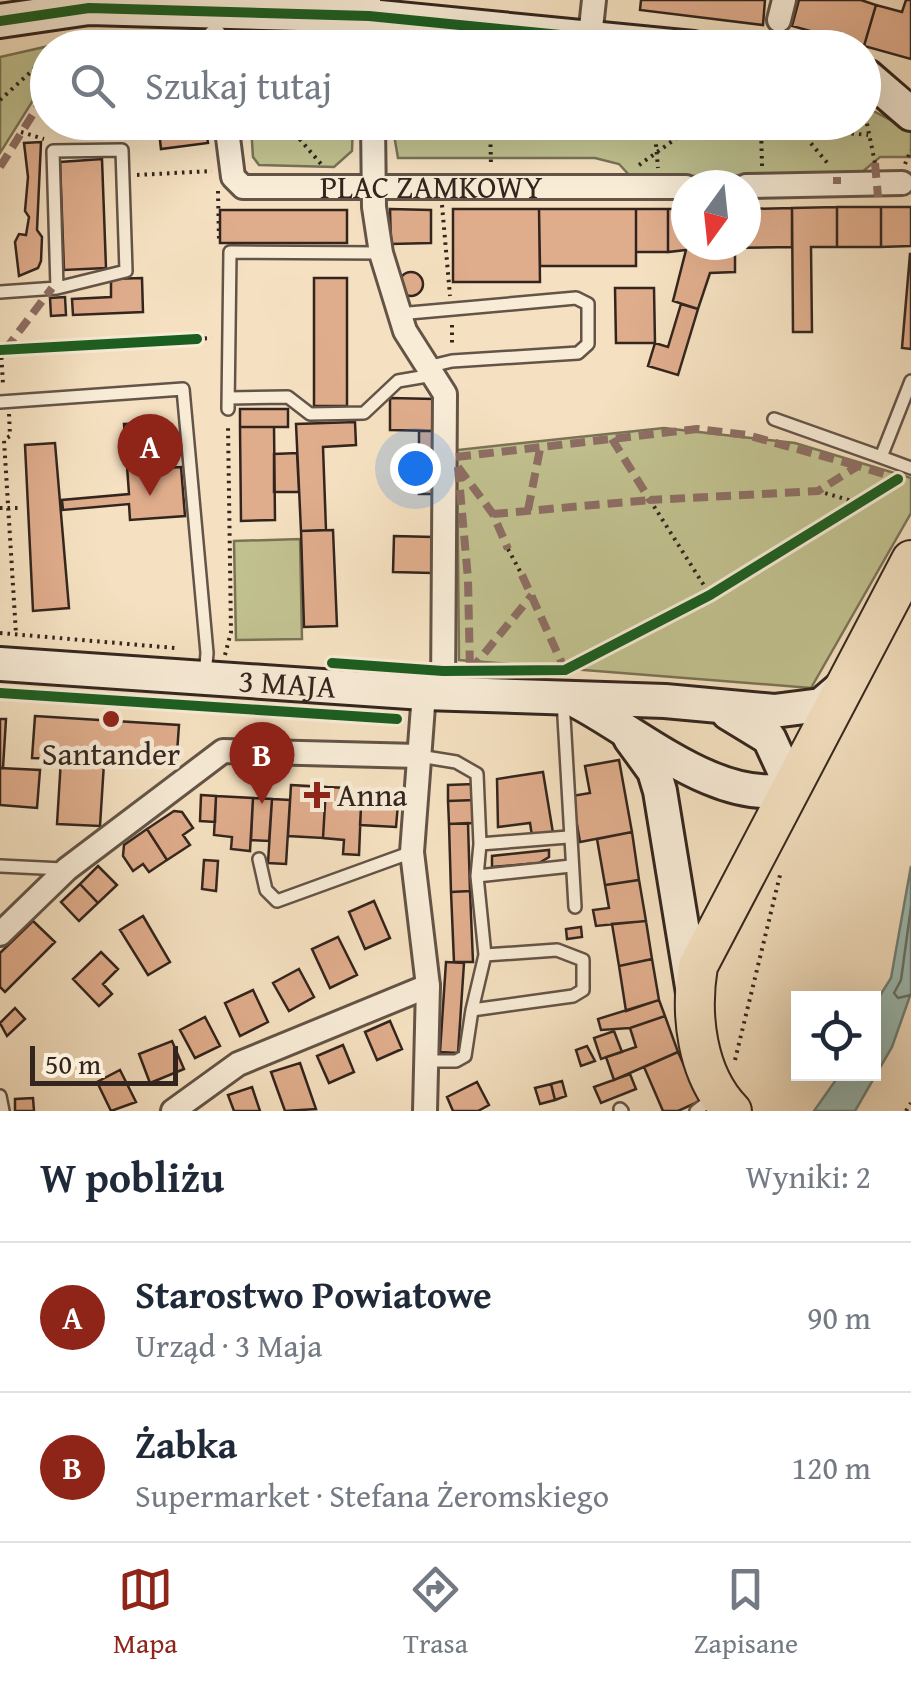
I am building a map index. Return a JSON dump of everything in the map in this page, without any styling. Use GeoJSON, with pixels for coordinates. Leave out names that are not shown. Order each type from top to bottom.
{"type":"FeatureCollection","features":[{"type":"Feature","properties":{"kind":"main road"},"geometry":{"type":"LineString","coordinates":[[0,21],[89,8],[493,30]]}},
{"type":"Feature","properties":{"kind":"main road"},"geometry":{"type":"LineString","coordinates":[[881,85],[911,86]]}},
{"type":"Feature","properties":{"kind":"main road"},"geometry":{"type":"LineString","coordinates":[[881,95],[911,114]]}},
{"type":"Feature","properties":{"kind":"main road"},"geometry":{"type":"LineString","coordinates":[[693,994],[703,952],[911,560]]}},
{"type":"Feature","properties":{"kind":"main road","name":"3 MAJA"},"geometry":{"type":"LineString","coordinates":[[0,664],[206,664],[433,694],[774,712],[830,700],[848,682]]}},
{"type":"Feature","properties":{"kind":"main road","name":"3 MAJA"},"geometry":{"type":"LineString","coordinates":[[567,699],[613,720],[724,786],[763,792],[792,788],[769,738],[730,713],[704,706]]}},
{"type":"Feature","properties":{"kind":"main road"},"geometry":{"type":"LineString","coordinates":[[613,720],[641,749],[660,792],[704,1065],[719,1098]]}},
{"type":"Feature","properties":{"kind":"street"},"geometry":{"type":"LineString","coordinates":[[591,30],[594,0]]}},
{"type":"Feature","properties":{"kind":"street","name":"PLAC ZAMKOWY"},"geometry":{"type":"LineString","coordinates":[[228,140],[233,177],[243,187],[671,187]]}},
{"type":"Feature","properties":{"kind":"street"},"geometry":{"type":"LineString","coordinates":[[373,140],[381,252],[398,314],[435,378],[433,694],[418,756],[412,852],[428,986],[425,1111]]}},
{"type":"Feature","properties":{"kind":"street"},"geometry":{"type":"LineString","coordinates":[[761,186],[902,183]]}},
{"type":"Feature","properties":{"kind":"street"},"geometry":{"type":"LineString","coordinates":[[0,934],[67,869],[224,751],[418,756]]}},
{"type":"Feature","properties":{"kind":"street"},"geometry":{"type":"LineString","coordinates":[[174,1111],[238,1064],[428,986]]}},
{"type":"Feature","properties":{"kind":"lane"},"geometry":{"type":"LineString","coordinates":[[0,292],[57,288],[126,270],[122,150],[53,152],[57,288]]}},
{"type":"Feature","properties":{"kind":"lane"},"geometry":{"type":"LineString","coordinates":[[381,252],[230,252],[228,403],[288,397],[310,414],[364,413],[398,381],[435,378],[452,361],[578,353],[588,340],[588,304],[576,298],[398,314]]}},
{"type":"Feature","properties":{"kind":"lane"},"geometry":{"type":"LineString","coordinates":[[881,458],[911,381]]}},
{"type":"Feature","properties":{"kind":"lane"},"geometry":{"type":"LineString","coordinates":[[2,401],[184,389],[206,664]]}},
{"type":"Feature","properties":{"kind":"lane"},"geometry":{"type":"LineString","coordinates":[[774,420],[911,468]]}},
{"type":"Feature","properties":{"kind":"lane"},"geometry":{"type":"LineString","coordinates":[[567,699],[568,837],[575,908]]}},
{"type":"Feature","properties":{"kind":"lane"},"geometry":{"type":"LineString","coordinates":[[418,756],[456,762],[477,774],[477,876],[486,955],[462,1060],[428,1061]]}},
{"type":"Feature","properties":{"kind":"lane"},"geometry":{"type":"LineString","coordinates":[[480,844],[568,837]]}},
{"type":"Feature","properties":{"kind":"lane"},"geometry":{"type":"LineString","coordinates":[[259,858],[266,890],[278,901],[412,852]]}},
{"type":"Feature","properties":{"kind":"lane"},"geometry":{"type":"LineString","coordinates":[[0,866],[67,869]]}},
{"type":"Feature","properties":{"kind":"lane"},"geometry":{"type":"LineString","coordinates":[[477,876],[571,866]]}},
{"type":"Feature","properties":{"kind":"lane"},"geometry":{"type":"LineString","coordinates":[[472,1010],[573,996],[583,990],[586,980],[583,960],[568,951],[486,955]]}},
{"type":"Feature","properties":{"kind":"lane"},"geometry":{"type":"LineString","coordinates":[[0,1096],[4,1111]]}},
{"type":"Feature","properties":{"kind":"path"},"geometry":{"type":"LineString","coordinates":[[0,100],[30,72]]}},
{"type":"Feature","properties":{"kind":"path"},"geometry":{"type":"LineString","coordinates":[[22,132],[30,134]]}},
{"type":"Feature","properties":{"kind":"path"},"geometry":{"type":"LineString","coordinates":[[44,140],[44,146],[53,152]]}},
{"type":"Feature","properties":{"kind":"path"},"geometry":{"type":"LineString","coordinates":[[244,140],[245,146]]}},
{"type":"Feature","properties":{"kind":"path"},"geometry":{"type":"LineString","coordinates":[[300,140],[330,175]]}},
{"type":"Feature","properties":{"kind":"path"},"geometry":{"type":"LineString","coordinates":[[490,140],[490,166]]}},
{"type":"Feature","properties":{"kind":"path"},"geometry":{"type":"LineString","coordinates":[[656,187],[660,154],[657,140]]}},
{"type":"Feature","properties":{"kind":"path"},"geometry":{"type":"LineString","coordinates":[[628,170],[678,140]]}},
{"type":"Feature","properties":{"kind":"path"},"geometry":{"type":"LineString","coordinates":[[756,170],[759,140]]}},
{"type":"Feature","properties":{"kind":"path"},"geometry":{"type":"LineString","coordinates":[[809,140],[837,177]]}},
{"type":"Feature","properties":{"kind":"path"},"geometry":{"type":"LineString","coordinates":[[869,140],[875,163]]}},
{"type":"Feature","properties":{"kind":"path"},"geometry":{"type":"LineString","coordinates":[[123,176],[217,170],[219,256]]}},
{"type":"Feature","properties":{"kind":"path"},"geometry":{"type":"LineString","coordinates":[[197,339],[216,338]]}},
{"type":"Feature","properties":{"kind":"path"},"geometry":{"type":"LineString","coordinates":[[1,350],[2,401],[10,415],[10,436],[4,440],[12,508],[16,634]]}},
{"type":"Feature","properties":{"kind":"path"},"geometry":{"type":"LineString","coordinates":[[0,634],[206,664],[225,655],[231,632],[228,403]]}},
{"type":"Feature","properties":{"kind":"path"},"geometry":{"type":"LineString","coordinates":[[818,492],[859,503]]}},
{"type":"Feature","properties":{"kind":"path"},"geometry":{"type":"LineString","coordinates":[[650,500],[710,596]]}},
{"type":"Feature","properties":{"kind":"path"},"geometry":{"type":"LineString","coordinates":[[0,508],[20,508]]}},
{"type":"Feature","properties":{"kind":"path"},"geometry":{"type":"LineString","coordinates":[[508,548],[522,576]]}},
{"type":"Feature","properties":{"kind":"path"},"geometry":{"type":"LineString","coordinates":[[719,1098],[740,1054],[782,870]]}},
{"type":"Feature","properties":{"kind":"path"},"geometry":{"type":"LineString","coordinates":[[906,1111],[911,1103]]}},
{"type":"Feature","properties":{"kind":"green space"},"geometry":{"type":"Polygon","coordinates":[[[30,50],[30,105],[0,153],[0,57],[30,50]]]}},
{"type":"Feature","properties":{"kind":"green space"},"geometry":{"type":"Polygon","coordinates":[[[881,115],[911,131],[911,157],[880,157],[861,173],[761,175],[761,170],[671,170],[671,176],[631,177],[619,164],[595,158],[398,158],[395,140],[881,140],[881,115]]]}},
{"type":"Feature","properties":{"kind":"green space"},"geometry":{"type":"Polygon","coordinates":[[[252,140],[352,140],[352,151],[334,167],[259,165],[253,157],[252,140]]]}},
{"type":"Feature","properties":{"kind":"green space"},"geometry":{"type":"Polygon","coordinates":[[[664,428],[795,443],[911,478],[911,513],[811,688],[459,660],[457,450],[664,428]]]}},
{"type":"Feature","properties":{"kind":"green space"},"geometry":{"type":"Polygon","coordinates":[[[300,539],[302,639],[236,640],[234,541],[300,539]]]}},
{"type":"Feature","properties":{"kind":"water"},"geometry":{"type":"Polygon","coordinates":[[[911,866],[911,993],[881,1066],[881,994],[891,978],[911,866]]]}},
{"type":"Feature","properties":{"kind":"water"},"geometry":{"type":"Polygon","coordinates":[[[835,1081],[872,1081],[855,1111],[814,1111],[835,1081]]]}},
{"type":"Feature","properties":{"kind":"building"},"geometry":{"type":"Polygon","coordinates":[[[641,0],[765,0],[763,25],[640,10],[641,0]]]}},
{"type":"Feature","properties":{"kind":"building"},"geometry":{"type":"Polygon","coordinates":[[[799,0],[861,0],[876,5],[869,30],[806,30],[792,26],[799,0]]]}},
{"type":"Feature","properties":{"kind":"building"},"geometry":{"type":"Polygon","coordinates":[[[906,0],[911,0],[911,59],[881,51],[881,30],[869,30],[876,5],[902,12],[906,0]]]}},
{"type":"Feature","properties":{"kind":"building"},"geometry":{"type":"Polygon","coordinates":[[[160,140],[208,140],[208,143],[161,149],[160,140]]]}},
{"type":"Feature","properties":{"kind":"building"},"geometry":{"type":"Polygon","coordinates":[[[41,142],[37,230],[42,237],[41,261],[38,268],[19,276],[15,242],[19,234],[26,235],[29,217],[25,211],[28,177],[24,143],[41,142]]]}},
{"type":"Feature","properties":{"kind":"building"},"geometry":{"type":"Polygon","coordinates":[[[102,159],[106,268],[64,270],[60,162],[102,159]]]}},
{"type":"Feature","properties":{"kind":"building"},"geometry":{"type":"Polygon","coordinates":[[[837,207],[881,207],[881,247],[837,247],[837,207]]]}},
{"type":"Feature","properties":{"kind":"building"},"geometry":{"type":"Polygon","coordinates":[[[837,207],[837,247],[811,247],[812,332],[793,332],[792,208],[837,207]]]}},
{"type":"Feature","properties":{"kind":"building"},"geometry":{"type":"Polygon","coordinates":[[[881,207],[911,207],[911,246],[881,247],[881,207]]]}},
{"type":"Feature","properties":{"kind":"building"},"geometry":{"type":"Polygon","coordinates":[[[792,208],[792,247],[761,247],[761,209],[792,208]]]}},
{"type":"Feature","properties":{"kind":"building"},"geometry":{"type":"Polygon","coordinates":[[[390,209],[431,210],[431,243],[391,244],[390,209]]]}},
{"type":"Feature","properties":{"kind":"building"},"geometry":{"type":"Polygon","coordinates":[[[453,209],[539,209],[540,282],[453,282],[453,209]]]}},
{"type":"Feature","properties":{"kind":"building"},"geometry":{"type":"Polygon","coordinates":[[[539,209],[636,209],[636,266],[540,266],[539,209]]]}},
{"type":"Feature","properties":{"kind":"building"},"geometry":{"type":"Polygon","coordinates":[[[636,209],[668,209],[668,252],[636,252],[636,209]]]}},
{"type":"Feature","properties":{"kind":"building"},"geometry":{"type":"Polygon","coordinates":[[[668,209],[671,209],[671,252],[668,252],[668,209]]]}},
{"type":"Feature","properties":{"kind":"building"},"geometry":{"type":"Polygon","coordinates":[[[220,210],[347,210],[347,243],[220,243],[220,210]]]}},
{"type":"Feature","properties":{"kind":"building"},"geometry":{"type":"Polygon","coordinates":[[[911,254],[911,349],[902,348],[911,254]]]}},
{"type":"Feature","properties":{"kind":"building"},"geometry":{"type":"Polygon","coordinates":[[[683,260],[735,260],[735,272],[710,273],[698,309],[673,301],[683,260]]]}},
{"type":"Feature","properties":{"kind":"building"},"geometry":{"type":"Polygon","coordinates":[[[411,272],[423,284],[411,296],[399,284],[411,272]]]}},
{"type":"Feature","properties":{"kind":"building"},"geometry":{"type":"Polygon","coordinates":[[[142,278],[143,312],[73,315],[72,299],[111,297],[111,279],[142,278]]]}},
{"type":"Feature","properties":{"kind":"building"},"geometry":{"type":"Polygon","coordinates":[[[314,278],[347,278],[347,406],[314,406],[314,278]]]}},
{"type":"Feature","properties":{"kind":"building"},"geometry":{"type":"Polygon","coordinates":[[[615,288],[654,288],[655,343],[616,343],[615,288]]]}},
{"type":"Feature","properties":{"kind":"building"},"geometry":{"type":"Polygon","coordinates":[[[65,297],[66,315],[51,316],[50,298],[65,297]]]}},
{"type":"Feature","properties":{"kind":"building"},"geometry":{"type":"Polygon","coordinates":[[[681,304],[698,309],[678,375],[648,366],[655,343],[668,347],[681,304]]]}},
{"type":"Feature","properties":{"kind":"building"},"geometry":{"type":"Polygon","coordinates":[[[390,398],[435,399],[434,431],[390,430],[390,398]]]}},
{"type":"Feature","properties":{"kind":"building"},"geometry":{"type":"Polygon","coordinates":[[[240,409],[288,409],[288,427],[240,427],[240,409]]]}},
{"type":"Feature","properties":{"kind":"building"},"geometry":{"type":"Polygon","coordinates":[[[355,422],[356,445],[323,447],[326,530],[301,531],[296,424],[355,422]]]}},
{"type":"Feature","properties":{"kind":"building"},"geometry":{"type":"Polygon","coordinates":[[[161,423],[164,468],[181,467],[185,516],[130,520],[129,504],[63,510],[62,500],[129,494],[124,424],[161,423]]]}},
{"type":"Feature","properties":{"kind":"building"},"geometry":{"type":"Polygon","coordinates":[[[240,427],[274,427],[275,520],[241,521],[240,427]]]}},
{"type":"Feature","properties":{"kind":"building"},"geometry":{"type":"Polygon","coordinates":[[[419,431],[434,431],[434,494],[419,494],[419,431]]]}},
{"type":"Feature","properties":{"kind":"building"},"geometry":{"type":"Polygon","coordinates":[[[55,443],[69,608],[33,611],[25,445],[55,443]]]}},
{"type":"Feature","properties":{"kind":"building"},"geometry":{"type":"Polygon","coordinates":[[[297,453],[299,492],[274,492],[274,454],[297,453]]]}},
{"type":"Feature","properties":{"kind":"building"},"geometry":{"type":"Polygon","coordinates":[[[333,530],[337,626],[304,627],[301,531],[333,530]]]}},
{"type":"Feature","properties":{"kind":"building"},"geometry":{"type":"Polygon","coordinates":[[[394,536],[433,537],[432,573],[393,572],[394,536]]]}},
{"type":"Feature","properties":{"kind":"building"},"geometry":{"type":"Polygon","coordinates":[[[35,716],[179,725],[176,767],[104,763],[100,826],[57,824],[61,759],[32,758],[35,716]]]}},
{"type":"Feature","properties":{"kind":"building"},"geometry":{"type":"Polygon","coordinates":[[[0,719],[6,719],[3,768],[0,768],[0,719]]]}},
{"type":"Feature","properties":{"kind":"building"},"geometry":{"type":"Polygon","coordinates":[[[619,760],[632,832],[580,842],[572,796],[590,793],[585,766],[619,760]]]}},
{"type":"Feature","properties":{"kind":"building"},"geometry":{"type":"Polygon","coordinates":[[[0,768],[40,770],[37,808],[0,805],[0,768]]]}},
{"type":"Feature","properties":{"kind":"building"},"geometry":{"type":"Polygon","coordinates":[[[543,772],[553,833],[532,836],[530,823],[498,827],[497,779],[543,772]]]}},
{"type":"Feature","properties":{"kind":"building"},"geometry":{"type":"Polygon","coordinates":[[[474,784],[475,800],[448,801],[448,785],[474,784]]]}},
{"type":"Feature","properties":{"kind":"building"},"geometry":{"type":"Polygon","coordinates":[[[291,785],[326,787],[323,838],[288,836],[291,785]]]}},
{"type":"Feature","properties":{"kind":"building"},"geometry":{"type":"Polygon","coordinates":[[[326,787],[349,788],[348,806],[361,806],[359,855],[343,854],[344,840],[323,838],[326,787]]]}},
{"type":"Feature","properties":{"kind":"building"},"geometry":{"type":"Polygon","coordinates":[[[362,790],[399,792],[396,827],[360,825],[362,790]]]}},
{"type":"Feature","properties":{"kind":"building"},"geometry":{"type":"Polygon","coordinates":[[[201,795],[216,796],[215,822],[200,821],[201,795]]]}},
{"type":"Feature","properties":{"kind":"building"},"geometry":{"type":"Polygon","coordinates":[[[216,796],[253,798],[250,851],[231,849],[232,837],[214,835],[216,796]]]}},
{"type":"Feature","properties":{"kind":"building"},"geometry":{"type":"Polygon","coordinates":[[[253,798],[272,799],[269,841],[251,840],[253,798]]]}},
{"type":"Feature","properties":{"kind":"building"},"geometry":{"type":"Polygon","coordinates":[[[272,799],[290,800],[286,864],[268,863],[272,799]]]}},
{"type":"Feature","properties":{"kind":"building"},"geometry":{"type":"Polygon","coordinates":[[[475,800],[475,823],[449,824],[448,801],[475,800]]]}},
{"type":"Feature","properties":{"kind":"building"},"geometry":{"type":"Polygon","coordinates":[[[174,811],[182,812],[193,828],[183,835],[190,845],[167,860],[147,829],[174,811]]]}},
{"type":"Feature","properties":{"kind":"building"},"geometry":{"type":"Polygon","coordinates":[[[468,823],[470,891],[451,892],[449,824],[468,823]]]}},
{"type":"Feature","properties":{"kind":"building"},"geometry":{"type":"Polygon","coordinates":[[[147,829],[167,860],[149,872],[143,864],[133,871],[123,856],[124,845],[147,829]]]}},
{"type":"Feature","properties":{"kind":"building"},"geometry":{"type":"Polygon","coordinates":[[[632,832],[639,880],[605,885],[597,839],[632,832]]]}},
{"type":"Feature","properties":{"kind":"building"},"geometry":{"type":"Polygon","coordinates":[[[549,850],[549,857],[539,863],[492,867],[492,856],[549,850]]]}},
{"type":"Feature","properties":{"kind":"building"},"geometry":{"type":"Polygon","coordinates":[[[204,860],[218,861],[216,891],[202,889],[204,860]]]}},
{"type":"Feature","properties":{"kind":"building"},"geometry":{"type":"Polygon","coordinates":[[[98,866],[117,885],[98,903],[80,884],[98,866]]]}},
{"type":"Feature","properties":{"kind":"building"},"geometry":{"type":"Polygon","coordinates":[[[639,880],[646,921],[596,926],[593,910],[609,908],[605,885],[639,880]]]}},
{"type":"Feature","properties":{"kind":"building"},"geometry":{"type":"Polygon","coordinates":[[[80,884],[98,903],[79,921],[61,902],[80,884]]]}},
{"type":"Feature","properties":{"kind":"building"},"geometry":{"type":"Polygon","coordinates":[[[470,891],[473,962],[454,962],[451,892],[470,891]]]}},
{"type":"Feature","properties":{"kind":"building"},"geometry":{"type":"Polygon","coordinates":[[[374,901],[390,938],[365,949],[349,912],[374,901]]]}},
{"type":"Feature","properties":{"kind":"building"},"geometry":{"type":"Polygon","coordinates":[[[143,916],[170,962],[148,975],[120,930],[143,916]]]}},
{"type":"Feature","properties":{"kind":"building"},"geometry":{"type":"Polygon","coordinates":[[[33,921],[55,942],[5,992],[0,987],[0,953],[33,921]]]}},
{"type":"Feature","properties":{"kind":"building"},"geometry":{"type":"Polygon","coordinates":[[[646,921],[652,959],[619,966],[612,924],[646,921]]]}},
{"type":"Feature","properties":{"kind":"building"},"geometry":{"type":"Polygon","coordinates":[[[581,927],[582,937],[567,939],[566,929],[581,927]]]}},
{"type":"Feature","properties":{"kind":"building"},"geometry":{"type":"Polygon","coordinates":[[[338,937],[357,975],[330,988],[312,949],[338,937]]]}},
{"type":"Feature","properties":{"kind":"building"},"geometry":{"type":"Polygon","coordinates":[[[101,952],[118,969],[103,984],[112,994],[99,1006],[73,979],[101,952]]]}},
{"type":"Feature","properties":{"kind":"building"},"geometry":{"type":"Polygon","coordinates":[[[652,959],[659,1000],[626,1011],[619,966],[652,959]]]}},
{"type":"Feature","properties":{"kind":"building"},"geometry":{"type":"Polygon","coordinates":[[[446,962],[464,963],[458,1053],[440,1052],[446,962]]]}},
{"type":"Feature","properties":{"kind":"building"},"geometry":{"type":"Polygon","coordinates":[[[299,969],[314,997],[289,1011],[273,983],[299,969]]]}},
{"type":"Feature","properties":{"kind":"building"},"geometry":{"type":"Polygon","coordinates":[[[253,990],[268,1022],[240,1036],[225,1003],[253,990]]]}},
{"type":"Feature","properties":{"kind":"building"},"geometry":{"type":"Polygon","coordinates":[[[659,1000],[665,1016],[630,1028],[601,1030],[598,1019],[659,1000]]]}},
{"type":"Feature","properties":{"kind":"building"},"geometry":{"type":"Polygon","coordinates":[[[15,1008],[25,1019],[7,1036],[0,1023],[15,1008]]]}},
{"type":"Feature","properties":{"kind":"building"},"geometry":{"type":"Polygon","coordinates":[[[665,1016],[678,1052],[614,1080],[606,1057],[636,1047],[630,1028],[665,1016]]]}},
{"type":"Feature","properties":{"kind":"building"},"geometry":{"type":"Polygon","coordinates":[[[205,1017],[220,1046],[195,1058],[180,1030],[205,1017]]]}},
{"type":"Feature","properties":{"kind":"building"},"geometry":{"type":"Polygon","coordinates":[[[390,1021],[402,1049],[377,1060],[365,1032],[390,1021]]]}},
{"type":"Feature","properties":{"kind":"building"},"geometry":{"type":"Polygon","coordinates":[[[614,1031],[622,1052],[601,1059],[594,1038],[614,1031]]]}},
{"type":"Feature","properties":{"kind":"building"},"geometry":{"type":"Polygon","coordinates":[[[172,1041],[184,1069],[150,1083],[139,1054],[172,1041]]]}},
{"type":"Feature","properties":{"kind":"building"},"geometry":{"type":"Polygon","coordinates":[[[343,1045],[354,1072],[329,1083],[317,1056],[343,1045]]]}},
{"type":"Feature","properties":{"kind":"building"},"geometry":{"type":"Polygon","coordinates":[[[587,1046],[595,1061],[581,1066],[576,1050],[587,1046]]]}},
{"type":"Feature","properties":{"kind":"building"},"geometry":{"type":"Polygon","coordinates":[[[678,1052],[700,1101],[678,1111],[663,1111],[644,1067],[678,1052]]]}},
{"type":"Feature","properties":{"kind":"building"},"geometry":{"type":"Polygon","coordinates":[[[300,1063],[316,1109],[285,1111],[271,1072],[300,1063]]]}},
{"type":"Feature","properties":{"kind":"building"},"geometry":{"type":"Polygon","coordinates":[[[120,1070],[136,1102],[111,1111],[97,1082],[120,1070]]]}},
{"type":"Feature","properties":{"kind":"building"},"geometry":{"type":"Polygon","coordinates":[[[630,1074],[636,1089],[601,1103],[594,1087],[630,1074]]]}},
{"type":"Feature","properties":{"kind":"building"},"geometry":{"type":"Polygon","coordinates":[[[562,1081],[566,1096],[555,1100],[551,1084],[562,1081]]]}},
{"type":"Feature","properties":{"kind":"building"},"geometry":{"type":"Polygon","coordinates":[[[477,1082],[489,1105],[478,1111],[453,1111],[447,1097],[477,1082]]]}},
{"type":"Feature","properties":{"kind":"building"},"geometry":{"type":"Polygon","coordinates":[[[551,1084],[555,1100],[540,1104],[535,1088],[551,1084]]]}},
{"type":"Feature","properties":{"kind":"building"},"geometry":{"type":"Polygon","coordinates":[[[252,1087],[260,1111],[234,1111],[228,1095],[252,1087]]]}},
{"type":"Feature","properties":{"kind":"building"},"geometry":{"type":"Polygon","coordinates":[[[33,1098],[34,1111],[15,1111],[15,1099],[33,1098]]]}},
{"type":"Feature","properties":{"kind":"marked path"},"geometry":{"type":"LineString","coordinates":[[0,167],[30,119]]}},
{"type":"Feature","properties":{"kind":"marked path"},"geometry":{"type":"LineString","coordinates":[[875,163],[878,197]]}},
{"type":"Feature","properties":{"kind":"marked path"},"geometry":{"type":"LineString","coordinates":[[837,177],[837,184]]}},
{"type":"Feature","properties":{"kind":"marked path"},"geometry":{"type":"LineString","coordinates":[[5,350],[52,288]]}},
{"type":"Feature","properties":{"kind":"marked path"},"geometry":{"type":"LineString","coordinates":[[456,457],[697,429],[747,435],[858,466]]}},
{"type":"Feature","properties":{"kind":"marked path"},"geometry":{"type":"LineString","coordinates":[[612,439],[650,500],[818,491],[858,466],[893,477]]}},
{"type":"Feature","properties":{"kind":"marked path"},"geometry":{"type":"LineString","coordinates":[[528,510],[540,449]]}},
{"type":"Feature","properties":{"kind":"marked path"},"geometry":{"type":"LineString","coordinates":[[458,467],[468,579],[470,671]]}},
{"type":"Feature","properties":{"kind":"marked path"},"geometry":{"type":"LineString","coordinates":[[458,467],[493,514],[508,549]]}},
{"type":"Feature","properties":{"kind":"marked path"},"geometry":{"type":"LineString","coordinates":[[493,514],[650,500]]}},
{"type":"Feature","properties":{"kind":"marked path"},"geometry":{"type":"LineString","coordinates":[[522,575],[565,670]]}},
{"type":"Feature","properties":{"kind":"marked path"},"geometry":{"type":"LineString","coordinates":[[470,671],[532,595]]}},
{"type":"Feature","properties":{"kind":"cycle path"},"geometry":{"type":"LineString","coordinates":[[0,21],[89,8],[369,16],[511,30]]}},
{"type":"Feature","properties":{"kind":"cycle path"},"geometry":{"type":"LineString","coordinates":[[0,350],[197,339]]}},
{"type":"Feature","properties":{"kind":"cycle path"},"geometry":{"type":"LineString","coordinates":[[332,663],[443,671],[565,670],[710,595],[898,479]]}},
{"type":"Feature","properties":{"kind":"cycle path"},"geometry":{"type":"LineString","coordinates":[[0,693],[397,719]]}},
{"type":"Feature","properties":{"kind":"place","name":"Starostwo Powiatowe"},"geometry":{"type":"Point","coordinates":[150,496]}},
{"type":"Feature","properties":{"kind":"place","name":"Santander"},"geometry":{"type":"Point","coordinates":[111,719]}},
{"type":"Feature","properties":{"kind":"place","name":"Anna"},"geometry":{"type":"Point","coordinates":[317,795]}},
{"type":"Feature","properties":{"kind":"place","name":"Żabka"},"geometry":{"type":"Point","coordinates":[262,804]}}]}
